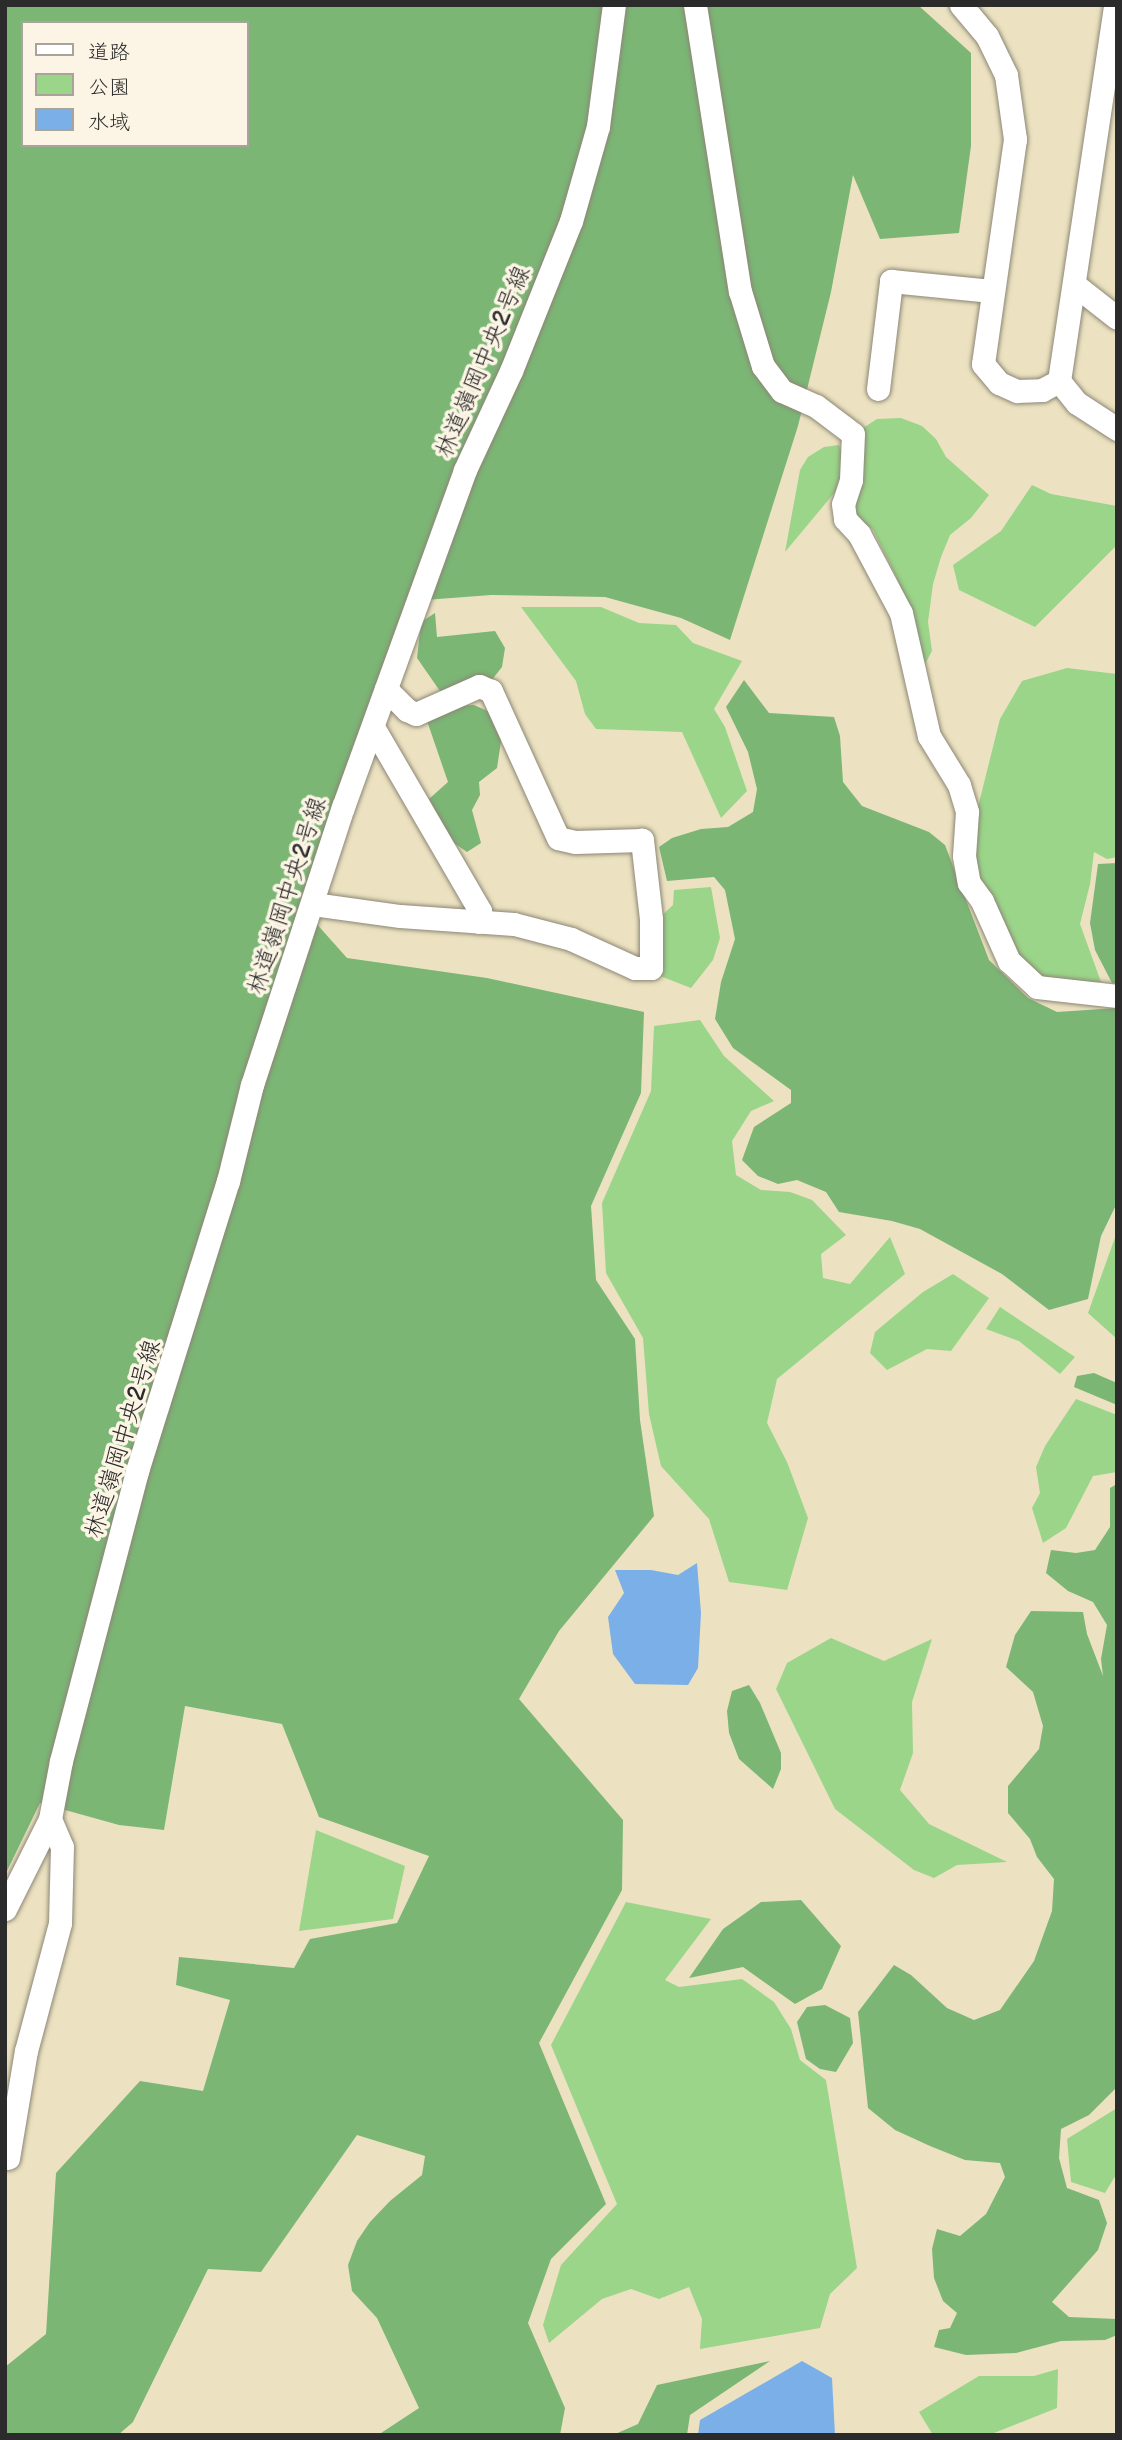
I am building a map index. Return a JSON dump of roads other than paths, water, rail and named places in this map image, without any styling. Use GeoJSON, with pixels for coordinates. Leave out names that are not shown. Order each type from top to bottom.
{"type":"FeatureCollection","features":[{"type":"Feature","properties":{"kind":"street","name":"林道嶺岡中央2号線"},"geometry":{"type":"LineString","coordinates":[[50,1819],[61,1761],[137,1471],[228,1181],[252,1085],[386,689],[465,470],[511,371],[571,221],[598,126],[614,5]]}},
{"type":"Feature","properties":{"kind":"street"},"geometry":{"type":"LineString","coordinates":[[695,5],[740,291],[763,366],[782,391],[816,407],[853,434],[851,480],[843,504],[845,519],[859,534],[901,613],[929,736],[960,785],[967,812],[964,856],[969,883],[982,901],[1009,961],[1037,986],[1117,996]]}},
{"type":"Feature","properties":{"kind":"street"},"geometry":{"type":"LineString","coordinates":[[961,5],[987,36],[1006,75],[1015,139],[984,364],[999,383],[1017,391],[1042,390],[1059,381]]}},
{"type":"Feature","properties":{"kind":"street"},"geometry":{"type":"LineString","coordinates":[[1115,5],[1059,381],[1077,404],[1117,429]]}},
{"type":"Feature","properties":{"kind":"street"},"geometry":{"type":"LineString","coordinates":[[878,389],[891,281],[992,291]]}},
{"type":"Feature","properties":{"kind":"street"},"geometry":{"type":"LineString","coordinates":[[1075,285],[1117,317]]}},
{"type":"Feature","properties":{"kind":"street"},"geometry":{"type":"LineString","coordinates":[[313,904],[400,916],[514,925],[571,939],[635,968],[651,968],[650,919],[642,840],[575,842],[558,838],[491,691],[479,686],[416,714],[407,710],[386,689]]}},
{"type":"Feature","properties":{"kind":"street"},"geometry":{"type":"LineString","coordinates":[[373,727],[480,911],[479,922]]}},
{"type":"Feature","properties":{"kind":"street"},"geometry":{"type":"LineString","coordinates":[[5,1909],[50,1819]]}},
{"type":"Feature","properties":{"kind":"street"},"geometry":{"type":"LineString","coordinates":[[8,2158],[26,2051],[60,1923],[62,1847],[50,1819]]}},
{"type":"Feature","properties":{"kind":"water"},"geometry":{"type":"Polygon","coordinates":[[[697,1563],[701,1613],[698,1668],[688,1685],[635,1684],[613,1654],[608,1617],[624,1593],[615,1570],[651,1570],[678,1575],[697,1563]]]}},
{"type":"Feature","properties":{"kind":"water"},"geometry":{"type":"Polygon","coordinates":[[[802,2361],[832,2378],[835,2435],[698,2435],[700,2420],[802,2361]]]}}]}
